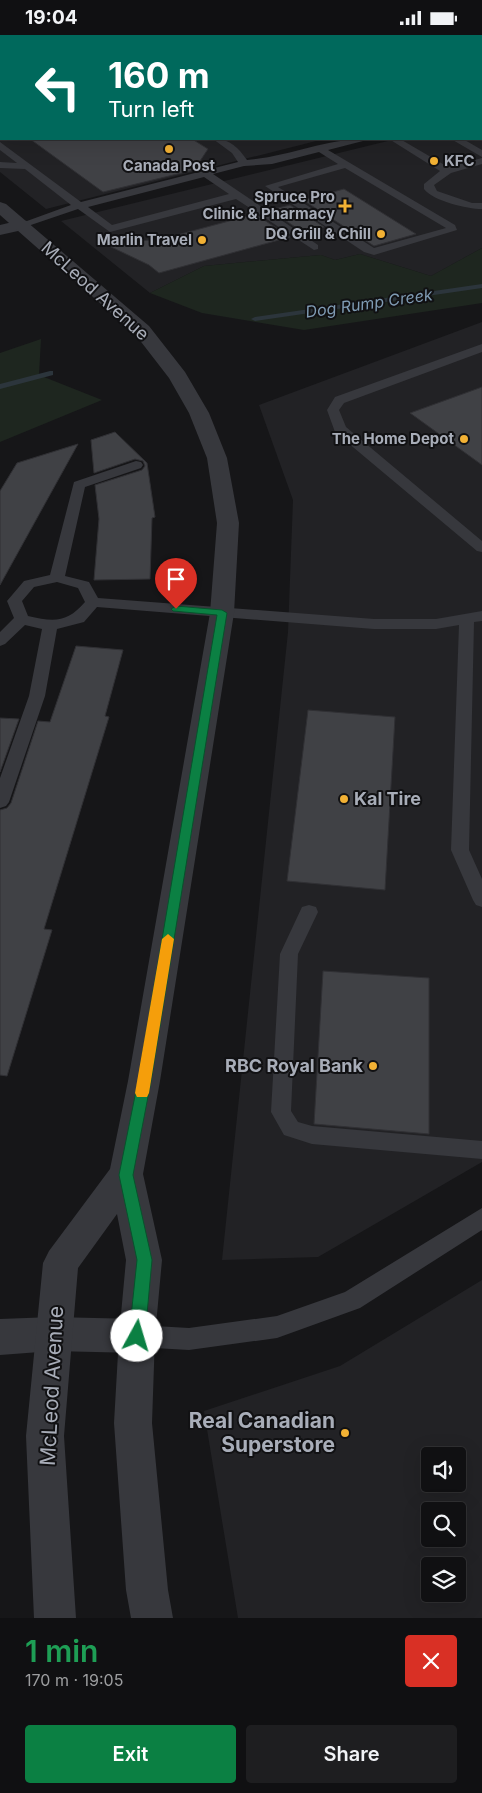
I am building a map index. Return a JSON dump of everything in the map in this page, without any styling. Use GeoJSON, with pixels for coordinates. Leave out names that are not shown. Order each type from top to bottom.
{"type":"FeatureCollection","features":[{"type":"Feature","properties":{"kind":"street","name":"McLeod Avenue"},"geometry":{"type":"LineString","coordinates":[[0,207],[10,227],[91,284],[142,330],[178,376],[199,413],[217,458],[228,523],[222,613],[144,1081],[126,1175],[144,1260],[137,1336],[133,1423],[147,1590],[152,1618]]}},
{"type":"Feature","properties":{"kind":"street","name":"McLeod Avenue"},"geometry":{"type":"LineString","coordinates":[[55,1618],[44,1436],[61,1263],[126,1175]]}},
{"type":"Feature","properties":{"kind":"street"},"geometry":{"type":"LineString","coordinates":[[0,1337],[53,1334],[137,1336]]}},
{"type":"Feature","properties":{"kind":"lane"},"geometry":{"type":"LineString","coordinates":[[220,140],[236,151],[244,163]]}},
{"type":"Feature","properties":{"kind":"lane"},"geometry":{"type":"LineString","coordinates":[[10,227],[80,205],[204,173],[244,163],[272,161],[356,140]]}},
{"type":"Feature","properties":{"kind":"lane"},"geometry":{"type":"LineString","coordinates":[[396,140],[447,171]]}},
{"type":"Feature","properties":{"kind":"lane"},"geometry":{"type":"LineString","coordinates":[[458,140],[482,154]]}},
{"type":"Feature","properties":{"kind":"lane"},"geometry":{"type":"LineString","coordinates":[[0,145],[110,229],[237,195]]}},
{"type":"Feature","properties":{"kind":"lane"},"geometry":{"type":"LineString","coordinates":[[320,149],[451,227],[452,230],[447,233],[374,252],[368,251],[270,186],[346,165]]}},
{"type":"Feature","properties":{"kind":"lane"},"geometry":{"type":"LineString","coordinates":[[482,161],[447,171],[429,184],[429,189],[433,193],[471,206],[482,206]]}},
{"type":"Feature","properties":{"kind":"lane"},"geometry":{"type":"LineString","coordinates":[[0,165],[27,166]]}},
{"type":"Feature","properties":{"kind":"lane"},"geometry":{"type":"LineString","coordinates":[[204,173],[314,247]]}},
{"type":"Feature","properties":{"kind":"lane"},"geometry":{"type":"LineString","coordinates":[[482,348],[339,400],[333,410],[340,429],[482,547]]}},
{"type":"Feature","properties":{"kind":"lane"},"geometry":{"type":"LineString","coordinates":[[57,578],[79,485],[136,465]]}},
{"type":"Feature","properties":{"kind":"lane"},"geometry":{"type":"LineString","coordinates":[[22,619],[14,601],[29,584],[57,578],[84,585],[93,602]]}},
{"type":"Feature","properties":{"kind":"lane"},"geometry":{"type":"LineString","coordinates":[[93,602],[374,624],[436,623],[474,617],[460,850],[482,900]]}},
{"type":"Feature","properties":{"kind":"lane"},"geometry":{"type":"LineString","coordinates":[[22,619],[50,627],[79,619],[93,602]]}},
{"type":"Feature","properties":{"kind":"lane"},"geometry":{"type":"LineString","coordinates":[[0,641],[22,619]]}},
{"type":"Feature","properties":{"kind":"lane"},"geometry":{"type":"LineString","coordinates":[[0,801],[38,695],[50,627]]}},
{"type":"Feature","properties":{"kind":"lane"},"geometry":{"type":"LineString","coordinates":[[309,912],[289,953],[281,1112],[291,1129],[312,1135],[482,1150]]}},
{"type":"Feature","properties":{"kind":"lane"},"geometry":{"type":"LineString","coordinates":[[137,1336],[190,1339],[277,1327],[352,1300],[482,1218]]}},
{"type":"Feature","properties":{"kind":"shaded area"},"geometry":{"type":"Polygon","coordinates":[[[0,140],[320,140],[46,209],[0,172],[0,140]]]}},
{"type":"Feature","properties":{"kind":"shaded area"},"geometry":{"type":"Polygon","coordinates":[[[392,140],[482,140],[482,248],[431,276],[360,254],[335,260],[321,255],[204,266],[150,293],[61,221],[392,140]]]}},
{"type":"Feature","properties":{"kind":"shaded area"},"geometry":{"type":"Polygon","coordinates":[[[482,248],[482,303],[304,330],[202,313],[150,293],[204,266],[321,255],[335,260],[360,254],[431,276],[482,248]]]}},
{"type":"Feature","properties":{"kind":"shaded area"},"geometry":{"type":"Polygon","coordinates":[[[482,322],[482,1162],[318,1257],[222,1260],[288,632],[293,500],[259,405],[482,322]]]}},
{"type":"Feature","properties":{"kind":"shaded area"},"geometry":{"type":"Polygon","coordinates":[[[41,339],[39,375],[102,400],[0,442],[0,353],[41,339]]]}},
{"type":"Feature","properties":{"kind":"shaded area","name":"Real Canadian Superstore"},"geometry":{"type":"Polygon","coordinates":[[[482,1280],[482,1618],[238,1618],[204,1411],[340,1366],[482,1280]]]}},
{"type":"Feature","properties":{"kind":"building"},"geometry":{"type":"Polygon","coordinates":[[[31,140],[194,140],[208,149],[194,170],[103,192],[31,140]]]}},
{"type":"Feature","properties":{"kind":"building"},"geometry":{"type":"Polygon","coordinates":[[[344,189],[416,234],[374,246],[303,200],[344,189]]]}},
{"type":"Feature","properties":{"kind":"building"},"geometry":{"type":"Polygon","coordinates":[[[290,205],[324,227],[304,233],[270,210],[290,205]]]}},
{"type":"Feature","properties":{"kind":"building"},"geometry":{"type":"Polygon","coordinates":[[[255,214],[290,237],[159,273],[149,265],[107,245],[166,238],[255,214]]]}},
{"type":"Feature","properties":{"kind":"building","name":"The Home Depot"},"geometry":{"type":"Polygon","coordinates":[[[482,387],[482,465],[410,413],[482,387]]]}},
{"type":"Feature","properties":{"kind":"building"},"geometry":{"type":"Polygon","coordinates":[[[115,432],[147,463],[155,517],[152,518],[150,579],[94,580],[99,519],[95,485],[142,470],[145,466],[143,461],[135,459],[94,473],[91,440],[115,432]]]}},
{"type":"Feature","properties":{"kind":"building"},"geometry":{"type":"Polygon","coordinates":[[[78,444],[0,585],[0,491],[17,463],[78,444]]]}},
{"type":"Feature","properties":{"kind":"building"},"geometry":{"type":"Polygon","coordinates":[[[76,646],[123,650],[105,716],[109,717],[44,929],[52,930],[7,1076],[0,1075],[0,810],[7,808],[11,803],[38,721],[50,722],[76,646]]]}},
{"type":"Feature","properties":{"kind":"building","name":"Kal Tire"},"geometry":{"type":"Polygon","coordinates":[[[308,710],[395,717],[385,890],[287,881],[308,710]]]}},
{"type":"Feature","properties":{"kind":"building"},"geometry":{"type":"Polygon","coordinates":[[[0,718],[19,719],[0,772],[0,718]]]}},
{"type":"Feature","properties":{"kind":"building","name":"RBC Royal Bank"},"geometry":{"type":"Polygon","coordinates":[[[323,971],[429,978],[429,1134],[314,1124],[323,971]]]}},
{"type":"Feature","properties":{"kind":"waterway","name":"Dog Rump Creek"},"geometry":{"type":"LineString","coordinates":[[255,319],[482,286]]}},
{"type":"Feature","properties":{"kind":"waterway","name":"Dog Rump Creek"},"geometry":{"type":"LineString","coordinates":[[0,387],[50,373]]}},
{"type":"Feature","properties":{"kind":"slow traffic"},"geometry":{"type":"LineString","coordinates":[[142,1093],[168,939]]}},
{"type":"Feature","properties":{"kind":"place","name":"Canada Post"},"geometry":{"type":"Point","coordinates":[169,149]}},
{"type":"Feature","properties":{"kind":"place","name":"KFC"},"geometry":{"type":"Point","coordinates":[434,161]}},
{"type":"Feature","properties":{"kind":"place","name":"Spruce Pro Clinic & Pharmacy"},"geometry":{"type":"Point","coordinates":[345,206]}},
{"type":"Feature","properties":{"kind":"place","name":"DQ Grill & Chill"},"geometry":{"type":"Point","coordinates":[381,234]}},
{"type":"Feature","properties":{"kind":"place","name":"Marlin Travel"},"geometry":{"type":"Point","coordinates":[202,240]}},
{"type":"Feature","properties":{"kind":"place","name":"The Home Depot"},"geometry":{"type":"Point","coordinates":[464,439]}},
{"type":"Feature","properties":{"kind":"place","name":"Kal Tire"},"geometry":{"type":"Point","coordinates":[344,799]}},
{"type":"Feature","properties":{"kind":"place","name":"RBC Royal Bank"},"geometry":{"type":"Point","coordinates":[373,1066]}},
{"type":"Feature","properties":{"kind":"place","name":"Real Canadian Superstore"},"geometry":{"type":"Point","coordinates":[345,1433]}},
{"type":"Feature","properties":{"kind":"route"},"geometry":{"type":"LineString","coordinates":[[137,1336],[144,1260],[126,1175],[144,1081],[222,613],[176,609]]}}]}
